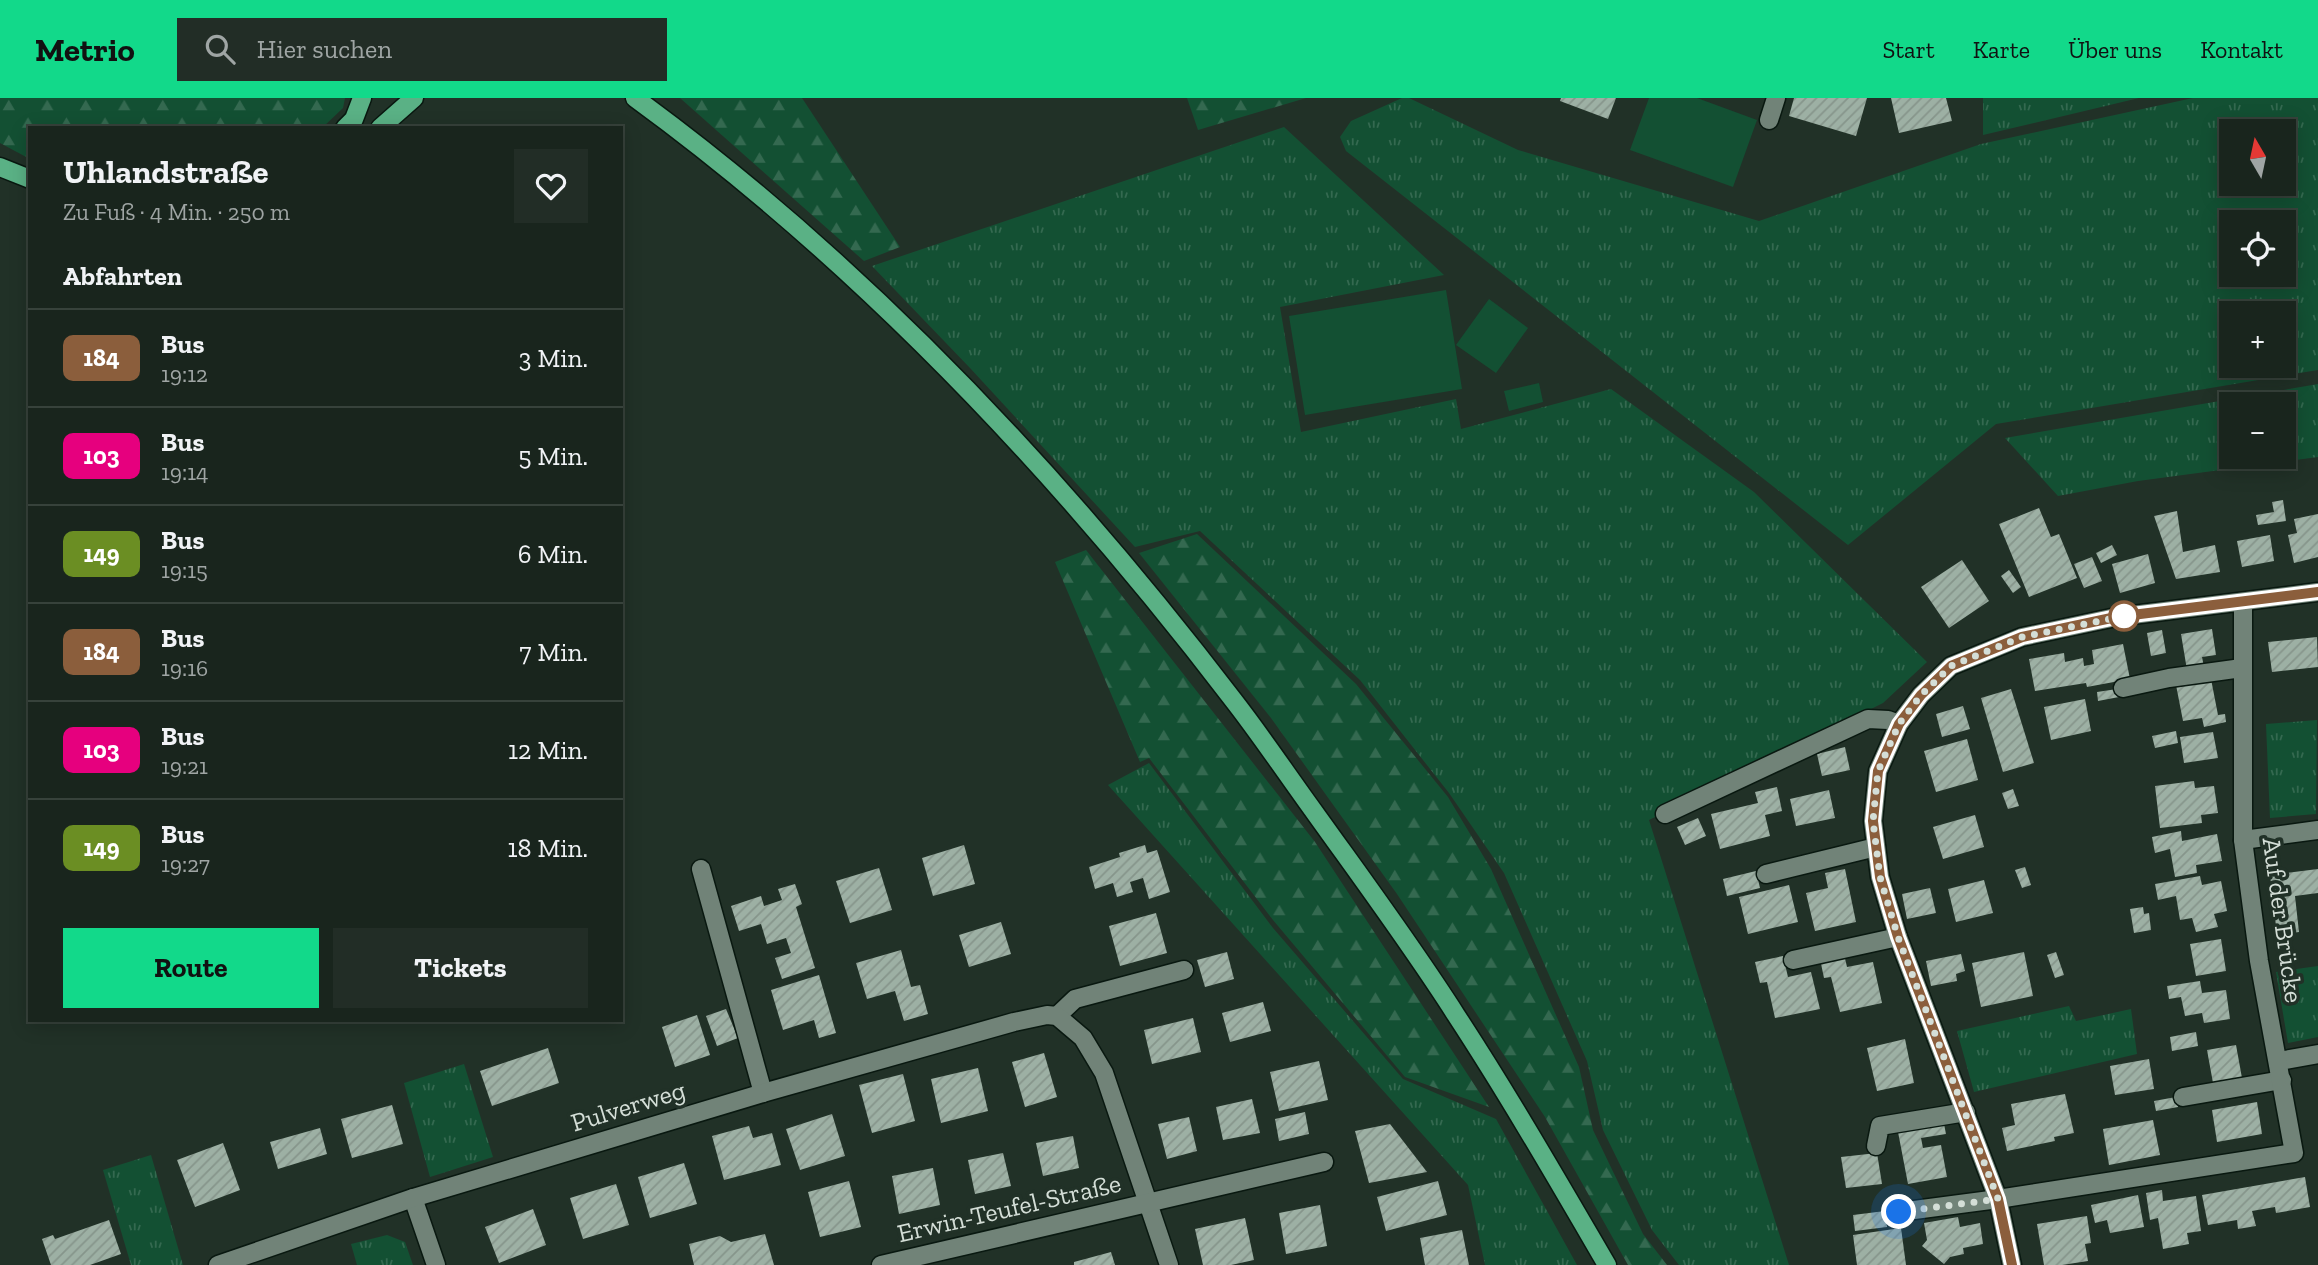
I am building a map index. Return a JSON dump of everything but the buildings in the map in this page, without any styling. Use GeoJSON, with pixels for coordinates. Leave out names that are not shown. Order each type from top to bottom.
{"type":"FeatureCollection","features":[{"type":"Feature","properties":{"kind":"main road"},"geometry":{"type":"LineString","coordinates":[[347,126],[354,119],[362,98]]}},
{"type":"Feature","properties":{"kind":"main road"},"geometry":{"type":"LineString","coordinates":[[382,126],[414,98]]}},
{"type":"Feature","properties":{"kind":"main road"},"geometry":{"type":"LineString","coordinates":[[635,98],[746,186],[866,291],[961,382],[1085,517],[1235,702],[1378,900],[1456,1014],[1607,1265]]}},
{"type":"Feature","properties":{"kind":"main road"},"geometry":{"type":"LineString","coordinates":[[0,167],[28,178]]}},
{"type":"Feature","properties":{"kind":"street"},"geometry":{"type":"LineString","coordinates":[[1769,120],[1776,98]]}},
{"type":"Feature","properties":{"kind":"street"},"geometry":{"type":"LineString","coordinates":[[2012,1265],[1998,1199],[1898,937],[1880,877],[1873,821],[1878,771],[1899,724],[1921,695],[1951,666],[2022,637],[2116,617],[2318,592]]}},
{"type":"Feature","properties":{"kind":"street","name":"Auf der Brücke"},"geometry":{"type":"LineString","coordinates":[[1998,1199],[2294,1153],[2259,961],[2243,839],[2242,603]]}},
{"type":"Feature","properties":{"kind":"street"},"geometry":{"type":"LineString","coordinates":[[2123,688],[2169,678],[2242,668]]}},
{"type":"Feature","properties":{"kind":"street"},"geometry":{"type":"LineString","coordinates":[[1665,814],[1868,719],[1888,720],[1899,724]]}},
{"type":"Feature","properties":{"kind":"street"},"geometry":{"type":"LineString","coordinates":[[2243,839],[2318,830]]}},
{"type":"Feature","properties":{"kind":"street"},"geometry":{"type":"LineString","coordinates":[[1766,874],[1876,847]]}},
{"type":"Feature","properties":{"kind":"street"},"geometry":{"type":"LineString","coordinates":[[701,869],[763,1093]]}},
{"type":"Feature","properties":{"kind":"street"},"geometry":{"type":"LineString","coordinates":[[1793,960],[1898,937]]}},
{"type":"Feature","properties":{"kind":"street","name":"Pulverweg"},"geometry":{"type":"LineString","coordinates":[[218,1265],[413,1198],[763,1093],[1014,1023],[1047,1015],[1057,1016],[1075,999],[1184,970]]}},
{"type":"Feature","properties":{"kind":"street"},"geometry":{"type":"LineString","coordinates":[[1057,1016],[1083,1038],[1104,1073],[1169,1265]]}},
{"type":"Feature","properties":{"kind":"street"},"geometry":{"type":"LineString","coordinates":[[2279,1060],[2318,1054]]}},
{"type":"Feature","properties":{"kind":"street"},"geometry":{"type":"LineString","coordinates":[[2183,1097],[2282,1080]]}},
{"type":"Feature","properties":{"kind":"street"},"geometry":{"type":"LineString","coordinates":[[1876,1146],[1880,1126],[1966,1112]]}},
{"type":"Feature","properties":{"kind":"street","name":"Erwin-Teufel-Straße"},"geometry":{"type":"LineString","coordinates":[[881,1265],[1324,1161]]}},
{"type":"Feature","properties":{"kind":"street"},"geometry":{"type":"LineString","coordinates":[[413,1198],[436,1265]]}},
{"type":"Feature","properties":{"kind":"street"},"geometry":{"type":"LineString","coordinates":[[1899,1212],[1998,1199]]}},
{"type":"Feature","properties":{"kind":"green space"},"geometry":{"type":"Polygon","coordinates":[[[0,98],[345,98],[343,108],[324,126],[28,126],[28,158],[0,143],[0,98]]]}},
{"type":"Feature","properties":{"kind":"green space"},"geometry":{"type":"Polygon","coordinates":[[[680,98],[802,98],[900,247],[864,261],[680,98]]]}},
{"type":"Feature","properties":{"kind":"green space"},"geometry":{"type":"Polygon","coordinates":[[[1187,98],[1306,98],[1198,130],[1187,98]]]}},
{"type":"Feature","properties":{"kind":"green space"},"geometry":{"type":"Polygon","coordinates":[[[1402,98],[1409,98],[1518,150],[1759,221],[1981,144],[2193,98],[2318,98],[2318,370],[2296,374],[2296,301],[2219,301],[2219,378],[2270,378],[1996,424],[1848,545],[1346,151],[1340,137],[1351,121],[1402,98]]]}},
{"type":"Feature","properties":{"kind":"green space"},"geometry":{"type":"Polygon","coordinates":[[[1649,98],[1697,98],[1757,120],[1733,187],[1630,150],[1649,98]]]}},
{"type":"Feature","properties":{"kind":"green space"},"geometry":{"type":"Polygon","coordinates":[[[1983,98],[2139,98],[1983,135],[1983,98]]]}},
{"type":"Feature","properties":{"kind":"green space"},"geometry":{"type":"Polygon","coordinates":[[[1284,127],[1444,275],[1280,307],[1301,432],[1456,399],[1461,429],[1611,389],[1754,492],[1927,662],[1883,703],[1649,820],[1789,1265],[1679,1265],[1652,1230],[1603,1130],[1587,1061],[1504,873],[1449,793],[1360,680],[1200,531],[1135,547],[872,266],[1284,127]]]}},
{"type":"Feature","properties":{"kind":"green space"},"geometry":{"type":"Polygon","coordinates":[[[1446,290],[1462,389],[1305,415],[1289,316],[1446,290]]]}},
{"type":"Feature","properties":{"kind":"green space"},"geometry":{"type":"Polygon","coordinates":[[[1489,299],[1528,328],[1496,373],[1456,345],[1489,299]]]}},
{"type":"Feature","properties":{"kind":"green space"},"geometry":{"type":"Polygon","coordinates":[[[1539,383],[1543,402],[1509,411],[1504,391],[1539,383]]]}},
{"type":"Feature","properties":{"kind":"green space"},"geometry":{"type":"Polygon","coordinates":[[[2318,384],[2318,457],[2296,460],[2296,392],[2272,392],[2318,384]]]}},
{"type":"Feature","properties":{"kind":"green space"},"geometry":{"type":"Polygon","coordinates":[[[2219,401],[2219,469],[2228,469],[2138,481],[2058,496],[2005,438],[2219,401]]]}},
{"type":"Feature","properties":{"kind":"green space"},"geometry":{"type":"Polygon","coordinates":[[[1197,534],[1356,684],[1448,797],[1491,869],[1579,1067],[1593,1130],[1643,1234],[1667,1265],[1628,1265],[1545,1117],[1397,894],[1271,718],[1139,553],[1197,534]]]}},
{"type":"Feature","properties":{"kind":"green space"},"geometry":{"type":"Polygon","coordinates":[[[1086,550],[1315,842],[1489,1107],[1405,1077],[1273,920],[1149,758],[1140,762],[1055,562],[1086,550]]]}},
{"type":"Feature","properties":{"kind":"green space"},"geometry":{"type":"Polygon","coordinates":[[[2317,720],[2316,814],[2270,818],[2266,724],[2317,720]]]}},
{"type":"Feature","properties":{"kind":"green space"},"geometry":{"type":"Polygon","coordinates":[[[1149,763],[1273,928],[1403,1079],[1496,1119],[1577,1265],[1485,1265],[1468,1185],[1108,785],[1149,763]]]}},
{"type":"Feature","properties":{"kind":"green space"},"geometry":{"type":"Polygon","coordinates":[[[2318,966],[2318,1037],[2288,1043],[2276,972],[2318,966]]]}},
{"type":"Feature","properties":{"kind":"green space"},"geometry":{"type":"Polygon","coordinates":[[[2069,1006],[2076,1021],[2131,1009],[2137,1054],[1974,1092],[1957,1031],[2069,1006]]]}},
{"type":"Feature","properties":{"kind":"green space"},"geometry":{"type":"Polygon","coordinates":[[[464,1064],[493,1157],[430,1177],[404,1083],[464,1064]]]}},
{"type":"Feature","properties":{"kind":"green space"},"geometry":{"type":"Polygon","coordinates":[[[151,1155],[183,1265],[131,1265],[103,1170],[151,1155]]]}},
{"type":"Feature","properties":{"kind":"green space"},"geometry":{"type":"Polygon","coordinates":[[[387,1235],[405,1242],[413,1265],[357,1265],[351,1244],[387,1235]]]}},
{"type":"Feature","properties":{"kind":"bus line","name":"184"},"geometry":{"type":"LineString","coordinates":[[2012,1265],[1998,1199],[1898,937],[1880,877],[1873,821],[1878,771],[1899,724],[1921,695],[1951,666],[2022,637],[2116,617],[2318,592]]}},
{"type":"Feature","properties":{"kind":"route"},"geometry":{"type":"LineString","coordinates":[[1899,1212],[1998,1199],[1898,937],[1880,877],[1873,821],[1878,771],[1899,724],[1921,695],[1951,666],[2022,637],[2124,616]]}}]}
